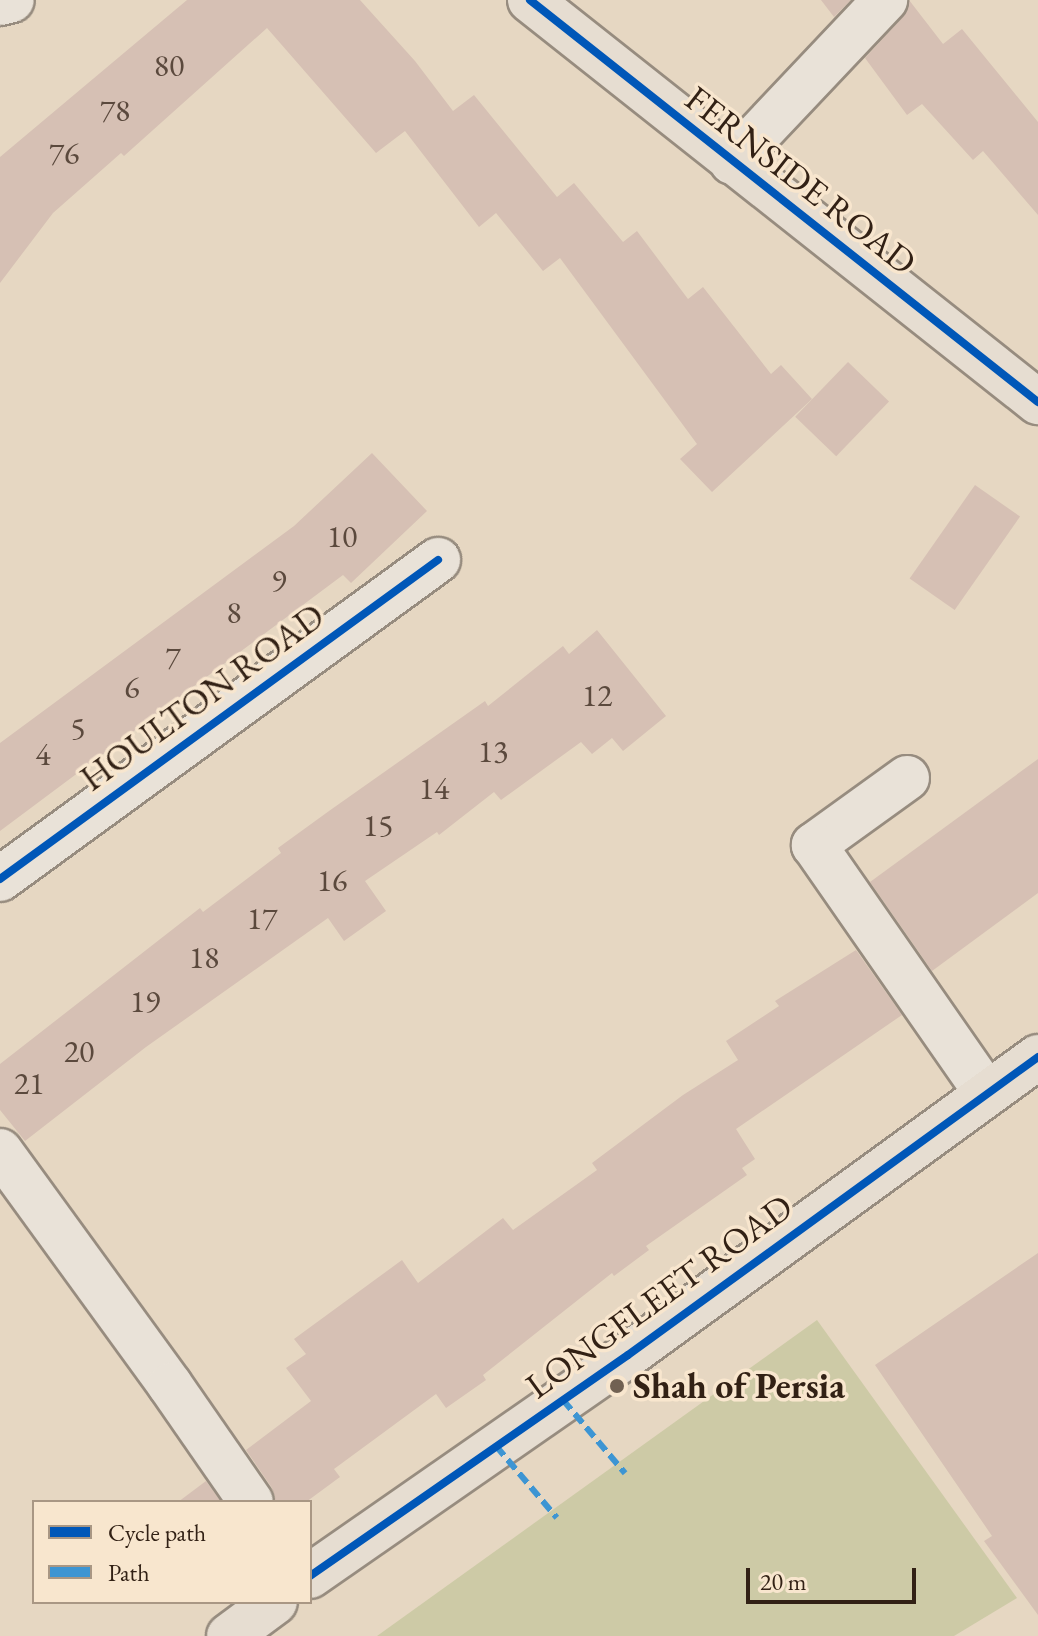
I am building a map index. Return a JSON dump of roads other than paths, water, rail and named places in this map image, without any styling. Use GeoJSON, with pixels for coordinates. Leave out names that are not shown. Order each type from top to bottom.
{"type":"FeatureCollection","features":[{"type":"Feature","properties":{"kind":"main road","name":"FERNSIDE ROAD"},"geometry":{"type":"LineString","coordinates":[[530,0],[1038,402]]}},
{"type":"Feature","properties":{"kind":"main road","name":"LONGFLEET ROAD"},"geometry":{"type":"LineString","coordinates":[[312,1575],[628,1355],[1038,1057]]}},
{"type":"Feature","properties":{"kind":"main road"},"geometry":{"type":"LineString","coordinates":[[229,1636],[272,1604]]}},
{"type":"Feature","properties":{"kind":"street"},"geometry":{"type":"LineString","coordinates":[[0,3],[12,0]]}},
{"type":"Feature","properties":{"kind":"street"},"geometry":{"type":"LineString","coordinates":[[732,162],[885,0]]}},
{"type":"Feature","properties":{"kind":"street","name":"HOULTON ROAD"},"geometry":{"type":"LineString","coordinates":[[0,879],[438,560]]}},
{"type":"Feature","properties":{"kind":"street"},"geometry":{"type":"LineString","coordinates":[[907,778],[814,845],[987,1094]]}},
{"type":"Feature","properties":{"kind":"street"},"geometry":{"type":"LineString","coordinates":[[0,1151],[250,1500]]}},
{"type":"Feature","properties":{"kind":"place","name":"Shah of Persia"},"geometry":{"type":"Point","coordinates":[617,1386]}}]}
